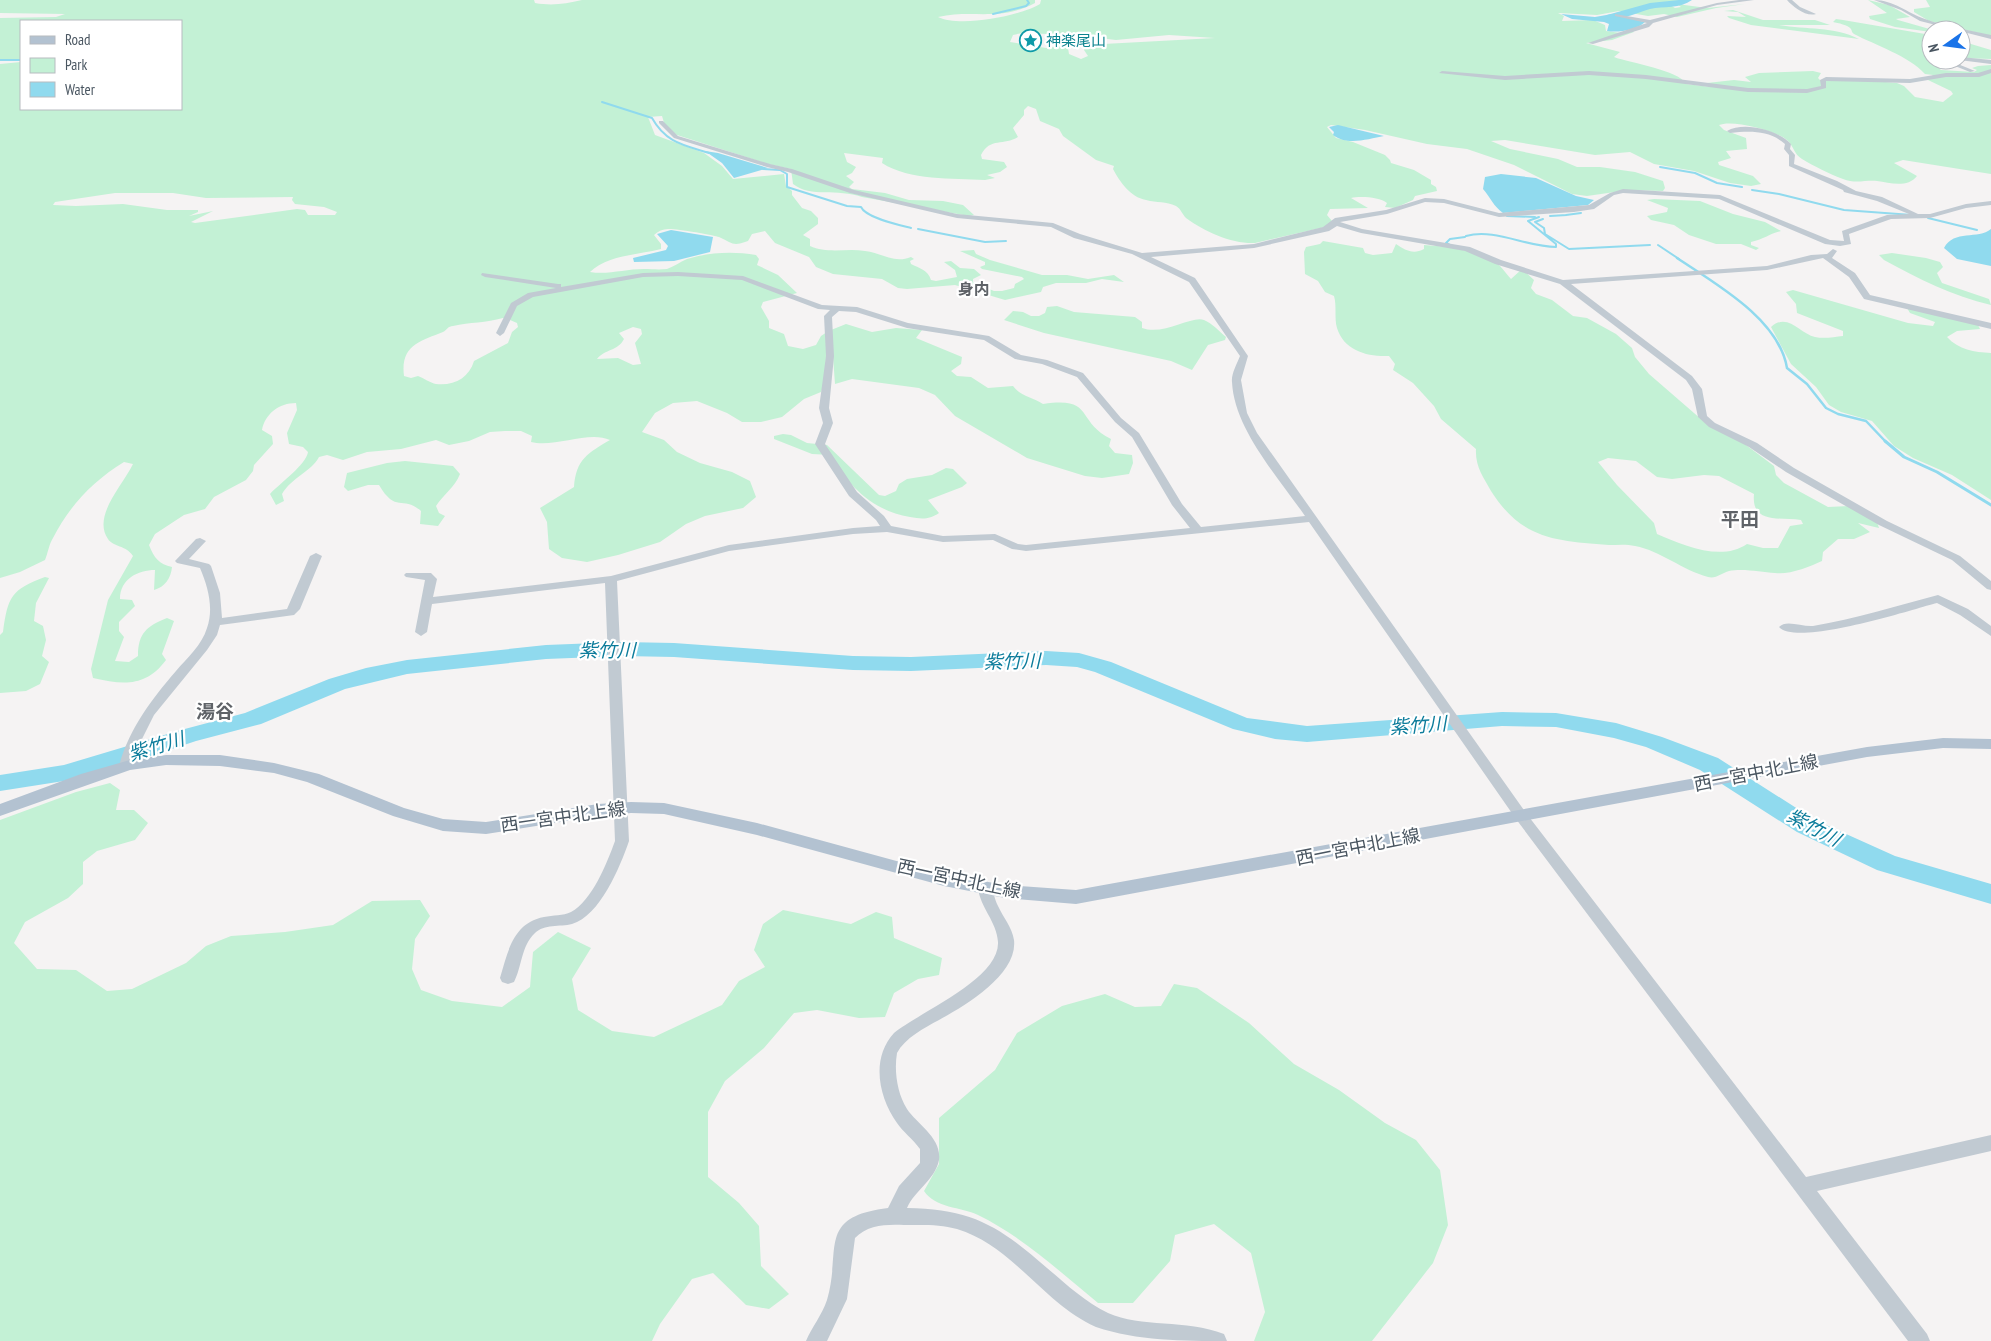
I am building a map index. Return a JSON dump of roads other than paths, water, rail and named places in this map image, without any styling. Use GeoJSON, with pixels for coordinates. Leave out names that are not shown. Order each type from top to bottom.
{"type":"FeatureCollection","features":[{"type":"Feature","properties":{"kind":"main road","name":"西一宮中北上線"},"geometry":{"type":"LineString","coordinates":[[0,810],[29,802],[128,757],[242,763],[311,778],[374,804],[432,822],[465,828],[495,827],[622,807],[647,807],[678,811],[745,825],[950,881],[985,888],[1076,897],[1106,894],[1722,779],[1912,746],[1943,743],[1991,744]]}},
{"type":"Feature","properties":{"kind":"street"},"geometry":{"type":"LineString","coordinates":[[1617,15],[1650,22],[1718,4],[1752,0]]}},
{"type":"Feature","properties":{"kind":"street"},"geometry":{"type":"LineString","coordinates":[[1790,0],[1798,8],[1813,14]]}},
{"type":"Feature","properties":{"kind":"street"},"geometry":{"type":"LineString","coordinates":[[1876,0],[1903,8],[1922,20]]}},
{"type":"Feature","properties":{"kind":"street"},"geometry":{"type":"LineString","coordinates":[[1591,43],[1611,35],[1647,26],[1650,22]]}},
{"type":"Feature","properties":{"kind":"street"},"geometry":{"type":"LineString","coordinates":[[1971,32],[1991,37]]}},
{"type":"Feature","properties":{"kind":"street"},"geometry":{"type":"LineString","coordinates":[[1971,60],[1991,62]]}},
{"type":"Feature","properties":{"kind":"street"},"geometry":{"type":"LineString","coordinates":[[1968,70],[1991,66]]}},
{"type":"Feature","properties":{"kind":"street"},"geometry":{"type":"LineString","coordinates":[[1442,73],[1505,78],[1573,73],[1599,74],[1651,77],[1730,89],[1807,91],[1822,90],[1824,87],[1823,80],[1826,79],[1910,81],[1946,75],[1980,75],[1991,71]]}},
{"type":"Feature","properties":{"kind":"street"},"geometry":{"type":"LineString","coordinates":[[661,122],[676,137],[769,166],[790,170],[852,192],[957,216],[1053,225],[1077,236],[1128,249],[1192,280],[1244,356],[1237,372],[1236,380],[1245,422],[1521,816],[1920,1341]]}},
{"type":"Feature","properties":{"kind":"street"},"geometry":{"type":"LineString","coordinates":[[1730,131],[1752,129],[1780,137],[1788,144],[1787,150],[1792,155],[1787,164],[1846,187],[1854,193]]}},
{"type":"Feature","properties":{"kind":"street"},"geometry":{"type":"LineString","coordinates":[[1830,187],[1879,199],[1924,217]]}},
{"type":"Feature","properties":{"kind":"street"},"geometry":{"type":"LineString","coordinates":[[1142,255],[1254,246],[1326,229],[1343,218],[1387,212],[1425,200],[1444,201],[1488,213],[1507,215],[1592,207],[1617,192],[1630,191],[1720,197],[1828,242],[1840,244],[1848,242],[1845,233],[1884,218],[1924,217],[1966,206],[1991,203]]}},
{"type":"Feature","properties":{"kind":"street"},"geometry":{"type":"LineString","coordinates":[[1336,223],[1361,231],[1468,249],[1498,262],[1563,282],[1689,378],[1697,389],[1700,409],[1712,426],[1753,446],[1795,473],[1883,523],[1956,558],[1991,587]]}},
{"type":"Feature","properties":{"kind":"street"},"geometry":{"type":"LineString","coordinates":[[1827,256],[1840,244]]}},
{"type":"Feature","properties":{"kind":"street"},"geometry":{"type":"LineString","coordinates":[[1563,282],[1767,268],[1786,266],[1802,257],[1827,256],[1852,275],[1867,297],[1991,326]]}},
{"type":"Feature","properties":{"kind":"street"},"geometry":{"type":"LineString","coordinates":[[500,333],[517,302],[531,295],[654,274],[731,276],[751,280],[790,297],[821,307],[836,310],[857,310],[907,325],[986,338],[1018,357],[1044,362],[1080,376],[1118,420],[1136,435],[1177,505],[1198,531]]}},
{"type":"Feature","properties":{"kind":"street"},"geometry":{"type":"LineString","coordinates":[[485,275],[568,288]]}},
{"type":"Feature","properties":{"kind":"street"},"geometry":{"type":"LineString","coordinates":[[836,310],[828,316],[830,356],[824,408],[828,423],[820,444],[853,494],[880,518],[887,529]]}},
{"type":"Feature","properties":{"kind":"street"},"geometry":{"type":"LineString","coordinates":[[426,600],[611,579],[729,548],[853,531],[887,529],[934,538],[996,537],[1016,547],[1026,548],[1312,519]]}},
{"type":"Feature","properties":{"kind":"street"},"geometry":{"type":"LineString","coordinates":[[128,757],[152,708],[208,641],[215,622],[216,600],[205,566],[181,561],[200,541]]}},
{"type":"Feature","properties":{"kind":"street"},"geometry":{"type":"LineString","coordinates":[[215,622],[290,612],[294,608],[316,556]]}},
{"type":"Feature","properties":{"kind":"street"},"geometry":{"type":"LineString","coordinates":[[410,575],[427,575],[431,579],[422,632]]}},
{"type":"Feature","properties":{"kind":"street"},"geometry":{"type":"LineString","coordinates":[[508,978],[523,936],[530,928],[536,925],[573,919],[584,911],[617,857],[622,841],[611,579]]}},
{"type":"Feature","properties":{"kind":"street"},"geometry":{"type":"LineString","coordinates":[[1785,627],[1808,630],[1839,625],[1938,599],[1964,612],[1991,632]]}},
{"type":"Feature","properties":{"kind":"street"},"geometry":{"type":"LineString","coordinates":[[894,1216],[905,1193],[927,1168],[930,1154],[924,1141],[903,1118],[894,1100],[888,1074],[889,1053],[897,1041],[915,1027],[984,983],[998,964],[1006,949],[1005,931],[986,896],[985,888]]}},
{"type":"Feature","properties":{"kind":"street"},"geometry":{"type":"LineString","coordinates":[[1802,1186],[1991,1143]]}},
{"type":"Feature","properties":{"kind":"street"},"geometry":{"type":"LineString","coordinates":[[816,1341],[836,1300],[842,1271],[843,1240],[847,1232],[856,1224],[894,1216],[944,1218],[963,1222],[997,1241],[1077,1305],[1102,1320],[1135,1330],[1217,1341]]}},
{"type":"Feature","properties":{"kind":"water"},"geometry":{"type":"Polygon","coordinates":[[[1561,14],[1595,17],[1612,14],[1645,22],[1632,29],[1611,32],[1607,31],[1609,24],[1604,22],[1572,19],[1561,14]]]}},
{"type":"Feature","properties":{"kind":"water"},"geometry":{"type":"Polygon","coordinates":[[[1338,125],[1384,136],[1358,141],[1345,140],[1333,135],[1334,132],[1329,127],[1338,125]]]}},
{"type":"Feature","properties":{"kind":"water"},"geometry":{"type":"Polygon","coordinates":[[[705,151],[768,168],[734,178],[722,163],[705,151]]]}},
{"type":"Feature","properties":{"kind":"water"},"geometry":{"type":"Polygon","coordinates":[[[1501,174],[1536,178],[1576,196],[1594,200],[1588,205],[1503,213],[1483,189],[1485,177],[1501,174]]]}},
{"type":"Feature","properties":{"kind":"water"},"geometry":{"type":"Polygon","coordinates":[[[1991,229],[1991,266],[1957,259],[1944,248],[1948,242],[1954,239],[1980,234],[1991,229]]]}},
{"type":"Feature","properties":{"kind":"water"},"geometry":{"type":"Polygon","coordinates":[[[671,230],[713,237],[710,252],[674,261],[634,262],[633,258],[666,250],[668,246],[657,234],[671,230]]]}},
{"type":"Feature","properties":{"kind":"waterway"},"geometry":{"type":"LineString","coordinates":[[993,14],[1026,6],[1029,3],[1027,0]]}},
{"type":"Feature","properties":{"kind":"waterway"},"geometry":{"type":"LineString","coordinates":[[1612,15],[1633,12],[1650,6],[1671,5],[1688,0]]}},
{"type":"Feature","properties":{"kind":"waterway"},"geometry":{"type":"LineString","coordinates":[[0,60],[20,60]]}},
{"type":"Feature","properties":{"kind":"waterway"},"geometry":{"type":"LineString","coordinates":[[602,102],[652,118],[663,133],[676,142],[709,153]]}},
{"type":"Feature","properties":{"kind":"waterway"},"geometry":{"type":"LineString","coordinates":[[1660,167],[1695,173],[1717,183],[1742,187]]}},
{"type":"Feature","properties":{"kind":"waterway"},"geometry":{"type":"LineString","coordinates":[[763,169],[780,170],[787,174],[787,187],[847,206],[861,207],[876,218],[911,228]]}},
{"type":"Feature","properties":{"kind":"waterway"},"geometry":{"type":"LineString","coordinates":[[1752,190],[1779,194],[1844,210],[1912,215]]}},
{"type":"Feature","properties":{"kind":"waterway"},"geometry":{"type":"LineString","coordinates":[[1566,215],[1581,213]]}},
{"type":"Feature","properties":{"kind":"waterway"},"geometry":{"type":"LineString","coordinates":[[1550,216],[1567,215]]}},
{"type":"Feature","properties":{"kind":"waterway"},"geometry":{"type":"LineString","coordinates":[[1507,216],[1535,217]]}},
{"type":"Feature","properties":{"kind":"waterway"},"geometry":{"type":"LineString","coordinates":[[1466,236],[1488,234],[1556,247],[1556,244],[1528,221],[1539,217]]}},
{"type":"Feature","properties":{"kind":"waterway"},"geometry":{"type":"LineString","coordinates":[[1928,218],[1977,230]]}},
{"type":"Feature","properties":{"kind":"waterway"},"geometry":{"type":"LineString","coordinates":[[1543,219],[1535,222],[1544,228],[1545,234],[1569,249],[1650,245]]}},
{"type":"Feature","properties":{"kind":"waterway"},"geometry":{"type":"LineString","coordinates":[[918,229],[985,242],[1006,241]]}},
{"type":"Feature","properties":{"kind":"waterway"},"geometry":{"type":"LineString","coordinates":[[1450,245],[1446,243],[1450,239],[1465,237]]}},
{"type":"Feature","properties":{"kind":"waterway"},"geometry":{"type":"LineString","coordinates":[[1658,245],[1679,259]]}},
{"type":"Feature","properties":{"kind":"waterway"},"geometry":{"type":"LineString","coordinates":[[1677,258],[1727,291],[1759,319],[1772,334],[1782,350],[1787,368],[1807,384],[1826,408],[1838,414],[1866,421],[1885,441]]}},
{"type":"Feature","properties":{"kind":"waterway"},"geometry":{"type":"LineString","coordinates":[[1885,441],[1904,457],[1937,472],[1991,505]]}},
{"type":"Feature","properties":{"kind":"waterway","name":"紫竹川"},"geometry":{"type":"LineString","coordinates":[[0,783],[64,773],[109,761],[189,735],[253,719],[337,684],[366,675],[407,667],[546,652],[623,649],[674,650],[853,663],[911,664],[1046,658],[1079,660],[1103,667],[1241,724],[1275,731],[1307,734],[1502,719],[1556,720],[1616,731],[1654,742],[1709,764],[1806,826],[1886,863],[1991,894]]}},
{"type":"Feature","properties":{"kind":"place","name":"神楽尾山"},"geometry":{"type":"Point","coordinates":[1030,41]}},
{"type":"Feature","properties":{"kind":"district","name":"身内"},"geometry":{"type":"Point","coordinates":[974,289]}},
{"type":"Feature","properties":{"kind":"district","name":"平田"},"geometry":{"type":"Point","coordinates":[1740,519]}},
{"type":"Feature","properties":{"kind":"district","name":"湯谷"},"geometry":{"type":"Point","coordinates":[215,711]}}]}
